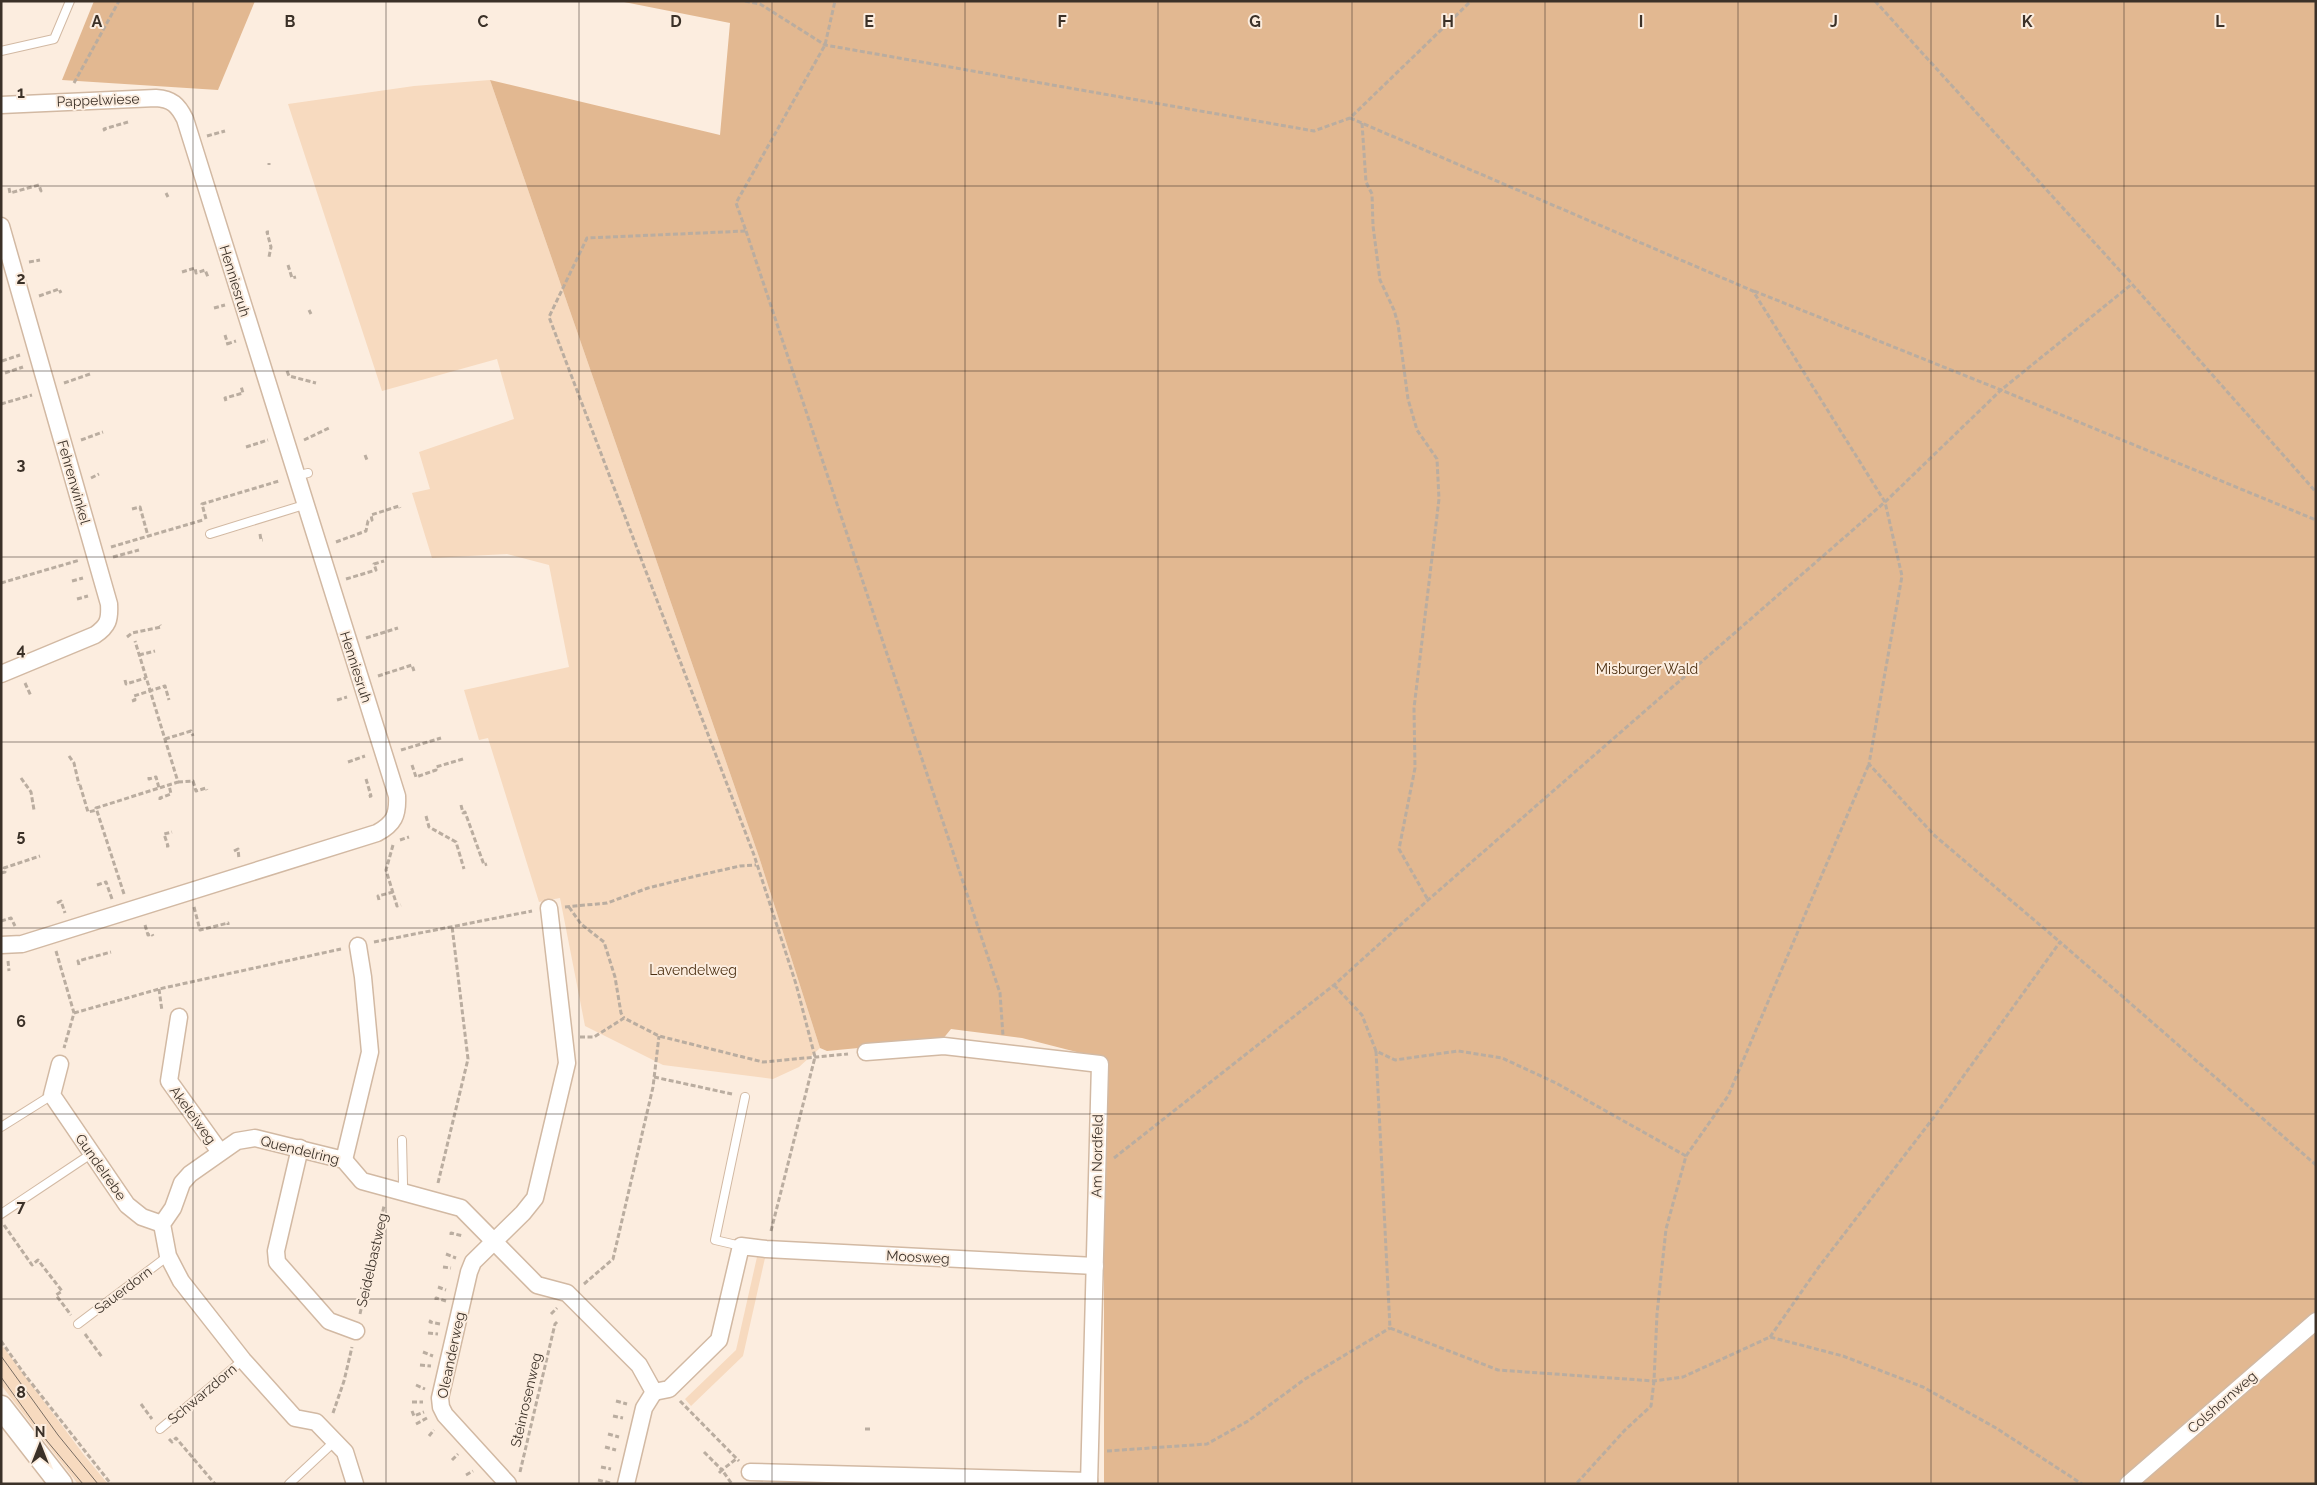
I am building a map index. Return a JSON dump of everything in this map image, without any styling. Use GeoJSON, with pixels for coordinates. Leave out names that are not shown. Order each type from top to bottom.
{"type":"FeatureCollection","features":[{"type":"Feature","properties":{"kind":"main road"},"geometry":{"type":"LineString","coordinates":[[1,1407],[61,1484]]}},
{"type":"Feature","properties":{"kind":"street","name":"Pappelwiese"},"geometry":{"type":"LineString","coordinates":[[1,105],[165,99],[174,103],[185,119]]}},
{"type":"Feature","properties":{"kind":"street","name":"Henniesruh"},"geometry":{"type":"LineString","coordinates":[[1,945],[14,946],[136,914],[377,833],[388,827],[398,811],[397,796],[304,505],[185,119]]}},
{"type":"Feature","properties":{"kind":"street","name":"Fehrenwinkel"},"geometry":{"type":"LineString","coordinates":[[1,226],[107,596],[110,616],[107,627],[96,635],[1,674]]}},
{"type":"Feature","properties":{"kind":"street"},"geometry":{"type":"LineString","coordinates":[[494,1241],[523,1213],[535,1198],[567,1062],[549,908]]}},
{"type":"Feature","properties":{"kind":"street"},"geometry":{"type":"LineString","coordinates":[[344,1160],[370,1052],[358,946]]}},
{"type":"Feature","properties":{"kind":"street","name":"Akeleiweg"},"geometry":{"type":"LineString","coordinates":[[179,1017],[169,1081],[220,1152]]}},
{"type":"Feature","properties":{"kind":"street","name":"Am Nordfeld"},"geometry":{"type":"LineString","coordinates":[[866,1052],[944,1046],[1003,1051],[1100,1064],[1089,1482]]}},
{"type":"Feature","properties":{"kind":"street"},"geometry":{"type":"LineString","coordinates":[[52,1095],[60,1064]]}},
{"type":"Feature","properties":{"kind":"street","name":"Gundelrebe"},"geometry":{"type":"LineString","coordinates":[[52,1095],[127,1205],[142,1218],[162,1224]]}},
{"type":"Feature","properties":{"kind":"street","name":"Quendelring"},"geometry":{"type":"LineString","coordinates":[[162,1224],[173,1208],[182,1183],[190,1174],[237,1141],[246,1138],[300,1148],[344,1160],[362,1181],[461,1208],[537,1286],[567,1292],[662,1390]]}},
{"type":"Feature","properties":{"kind":"street"},"geometry":{"type":"LineString","coordinates":[[300,1148],[276,1251],[277,1262],[329,1321],[356,1331]]}},
{"type":"Feature","properties":{"kind":"street"},"geometry":{"type":"LineString","coordinates":[[162,1224],[168,1256],[181,1281],[243,1360],[295,1418],[316,1422],[345,1452],[355,1484]]}},
{"type":"Feature","properties":{"kind":"street","name":"Oleanderweg"},"geometry":{"type":"LineString","coordinates":[[494,1241],[473,1262],[469,1272],[440,1404],[447,1417],[513,1481]]}},
{"type":"Feature","properties":{"kind":"street"},"geometry":{"type":"LineString","coordinates":[[626,1484],[644,1408],[719,1340],[741,1246]]}},
{"type":"Feature","properties":{"kind":"street","name":"Moosweg"},"geometry":{"type":"LineString","coordinates":[[741,1246],[766,1249],[1095,1266]]}},
{"type":"Feature","properties":{"kind":"street","name":"Colshornweg"},"geometry":{"type":"LineString","coordinates":[[2128,1484],[2316,1321]]}},
{"type":"Feature","properties":{"kind":"street"},"geometry":{"type":"LineString","coordinates":[[750,1472],[846,1479],[1089,1482]]}},
{"type":"Feature","properties":{"kind":"lane"},"geometry":{"type":"LineString","coordinates":[[1,51],[54,40],[70,1]]}},
{"type":"Feature","properties":{"kind":"lane"},"geometry":{"type":"LineString","coordinates":[[210,534],[304,505]]}},
{"type":"Feature","properties":{"kind":"lane"},"geometry":{"type":"LineString","coordinates":[[1,1127],[52,1095]]}},
{"type":"Feature","properties":{"kind":"lane"},"geometry":{"type":"LineString","coordinates":[[741,1246],[715,1240],[745,1097]]}},
{"type":"Feature","properties":{"kind":"lane"},"geometry":{"type":"LineString","coordinates":[[395,1190],[404,1184],[402,1140]]}},
{"type":"Feature","properties":{"kind":"lane"},"geometry":{"type":"LineString","coordinates":[[1,1214],[91,1154]]}},
{"type":"Feature","properties":{"kind":"lane","name":"Sauerdorn"},"geometry":{"type":"LineString","coordinates":[[78,1324],[168,1256]]}},
{"type":"Feature","properties":{"kind":"lane","name":"Schwarzdorn"},"geometry":{"type":"LineString","coordinates":[[160,1428],[243,1360]]}},
{"type":"Feature","properties":{"kind":"lane"},"geometry":{"type":"LineString","coordinates":[[289,1484],[330,1436]]}},
{"type":"Feature","properties":{"kind":"path"},"geometry":{"type":"LineString","coordinates":[[74,83],[74,79],[119,1]]}},
{"type":"Feature","properties":{"kind":"path"},"geometry":{"type":"LineString","coordinates":[[745,1],[760,4],[826,45],[1314,131],[1350,118],[1471,1]]}},
{"type":"Feature","properties":{"kind":"path"},"geometry":{"type":"LineString","coordinates":[[835,1],[826,45],[736,203],[1000,993],[1003,1051]]}},
{"type":"Feature","properties":{"kind":"path"},"geometry":{"type":"LineString","coordinates":[[1875,1],[2132,284],[2316,492]]}},
{"type":"Feature","properties":{"kind":"path"},"geometry":{"type":"LineString","coordinates":[[1350,118],[1753,291],[2001,390],[2316,520]]}},
{"type":"Feature","properties":{"kind":"path"},"geometry":{"type":"LineString","coordinates":[[105,131],[104,129],[128,122]]}},
{"type":"Feature","properties":{"kind":"path"},"geometry":{"type":"LineString","coordinates":[[1362,123],[1366,182],[1372,194],[1373,226],[1380,280],[1394,310],[1398,324],[1408,399],[1417,430],[1437,459],[1439,499],[1414,708],[1415,768],[1399,849],[1428,900]]}},
{"type":"Feature","properties":{"kind":"path"},"geometry":{"type":"LineString","coordinates":[[203,137],[225,132]]}},
{"type":"Feature","properties":{"kind":"path"},"geometry":{"type":"LineString","coordinates":[[8,188],[10,193],[39,185],[41,191],[39,192]]}},
{"type":"Feature","properties":{"kind":"path"},"geometry":{"type":"LineString","coordinates":[[166,193],[168,197]]}},
{"type":"Feature","properties":{"kind":"path"},"geometry":{"type":"LineString","coordinates":[[746,231],[587,238],[549,317],[756,865],[796,984],[815,1057],[766,1249]]}},
{"type":"Feature","properties":{"kind":"path"},"geometry":{"type":"LineString","coordinates":[[269,232],[267,232],[271,248],[269,257]]}},
{"type":"Feature","properties":{"kind":"path"},"geometry":{"type":"LineString","coordinates":[[27,263],[40,260]]}},
{"type":"Feature","properties":{"kind":"path"},"geometry":{"type":"LineString","coordinates":[[288,265],[292,278],[296,277]]}},
{"type":"Feature","properties":{"kind":"path"},"geometry":{"type":"LineString","coordinates":[[182,272],[195,268],[196,273],[206,270],[208,276]]}},
{"type":"Feature","properties":{"kind":"path"},"geometry":{"type":"LineString","coordinates":[[1097,1172],[1334,985],[1428,900],[1885,502],[2001,390],[2132,284]]}},
{"type":"Feature","properties":{"kind":"path"},"geometry":{"type":"LineString","coordinates":[[36,296],[60,289],[61,294]]}},
{"type":"Feature","properties":{"kind":"path"},"geometry":{"type":"LineString","coordinates":[[1576,1484],[1625,1430],[1651,1406],[1657,1314],[1666,1229],[1686,1156],[1728,1096],[1869,764],[1902,576],[1885,502],[1753,291]]}},
{"type":"Feature","properties":{"kind":"path"},"geometry":{"type":"LineString","coordinates":[[214,308],[230,303]]}},
{"type":"Feature","properties":{"kind":"path"},"geometry":{"type":"LineString","coordinates":[[225,335],[228,344],[239,340]]}},
{"type":"Feature","properties":{"kind":"path"},"geometry":{"type":"LineString","coordinates":[[2,361],[22,355]]}},
{"type":"Feature","properties":{"kind":"path"},"geometry":{"type":"LineString","coordinates":[[5,373],[29,366]]}},
{"type":"Feature","properties":{"kind":"path"},"geometry":{"type":"LineString","coordinates":[[287,371],[290,376],[316,383]]}},
{"type":"Feature","properties":{"kind":"path"},"geometry":{"type":"LineString","coordinates":[[62,384],[90,374]]}},
{"type":"Feature","properties":{"kind":"path"},"geometry":{"type":"LineString","coordinates":[[226,401],[225,398],[243,393],[242,386]]}},
{"type":"Feature","properties":{"kind":"path"},"geometry":{"type":"LineString","coordinates":[[1,404],[37,394]]}},
{"type":"Feature","properties":{"kind":"path"},"geometry":{"type":"LineString","coordinates":[[298,443],[332,427]]}},
{"type":"Feature","properties":{"kind":"path"},"geometry":{"type":"LineString","coordinates":[[74,442],[103,432]]}},
{"type":"Feature","properties":{"kind":"path"},"geometry":{"type":"LineString","coordinates":[[246,447],[272,438]]}},
{"type":"Feature","properties":{"kind":"path"},"geometry":{"type":"LineString","coordinates":[[89,478],[99,474]]}},
{"type":"Feature","properties":{"kind":"path"},"geometry":{"type":"LineString","coordinates":[[210,534],[202,504],[296,476]]}},
{"type":"Feature","properties":{"kind":"path"},"geometry":{"type":"LineString","coordinates":[[330,545],[366,531],[368,521],[372,520],[371,515],[399,506],[400,508]]}},
{"type":"Feature","properties":{"kind":"path"},"geometry":{"type":"LineString","coordinates":[[132,509],[140,507],[148,536]]}},
{"type":"Feature","properties":{"kind":"path"},"geometry":{"type":"LineString","coordinates":[[105,549],[206,519]]}},
{"type":"Feature","properties":{"kind":"path"},"geometry":{"type":"LineString","coordinates":[[111,557],[139,550]]}},
{"type":"Feature","properties":{"kind":"path"},"geometry":{"type":"LineString","coordinates":[[1,583],[84,558]]}},
{"type":"Feature","properties":{"kind":"path"},"geometry":{"type":"LineString","coordinates":[[340,581],[376,570],[374,564],[384,561]]}},
{"type":"Feature","properties":{"kind":"path"},"geometry":{"type":"LineString","coordinates":[[72,581],[89,576]]}},
{"type":"Feature","properties":{"kind":"path"},"geometry":{"type":"LineString","coordinates":[[127,637],[128,634],[161,627],[160,625]]}},
{"type":"Feature","properties":{"kind":"path"},"geometry":{"type":"LineString","coordinates":[[359,640],[398,628]]}},
{"type":"Feature","properties":{"kind":"path"},"geometry":{"type":"LineString","coordinates":[[134,641],[178,782]]}},
{"type":"Feature","properties":{"kind":"path"},"geometry":{"type":"LineString","coordinates":[[139,655],[155,651]]}},
{"type":"Feature","properties":{"kind":"path"},"geometry":{"type":"LineString","coordinates":[[371,678],[412,666],[414,671]]}},
{"type":"Feature","properties":{"kind":"path"},"geometry":{"type":"LineString","coordinates":[[125,680],[126,684],[146,678]]}},
{"type":"Feature","properties":{"kind":"path"},"geometry":{"type":"LineString","coordinates":[[24,681],[31,696]]}},
{"type":"Feature","properties":{"kind":"path"},"geometry":{"type":"LineString","coordinates":[[132,701],[135,700],[134,696],[165,686],[169,700]]}},
{"type":"Feature","properties":{"kind":"path"},"geometry":{"type":"LineString","coordinates":[[337,700],[350,696]]}},
{"type":"Feature","properties":{"kind":"path"},"geometry":{"type":"LineString","coordinates":[[165,739],[191,731],[193,736]]}},
{"type":"Feature","properties":{"kind":"path"},"geometry":{"type":"LineString","coordinates":[[409,747],[441,738]]}},
{"type":"Feature","properties":{"kind":"path"},"geometry":{"type":"LineString","coordinates":[[348,762],[368,755]]}},
{"type":"Feature","properties":{"kind":"path"},"geometry":{"type":"LineString","coordinates":[[69,756],[74,763],[88,812],[178,782],[193,781],[196,791],[206,788],[207,790]]}},
{"type":"Feature","properties":{"kind":"path"},"geometry":{"type":"LineString","coordinates":[[412,765],[416,777],[436,770],[436,767],[464,759]]}},
{"type":"Feature","properties":{"kind":"path"},"geometry":{"type":"LineString","coordinates":[[1869,764],[1934,835],[2316,1165]]}},
{"type":"Feature","properties":{"kind":"path"},"geometry":{"type":"LineString","coordinates":[[149,777],[149,779],[156,778],[159,788]]}},
{"type":"Feature","properties":{"kind":"path"},"geometry":{"type":"LineString","coordinates":[[21,778],[31,792],[34,810]]}},
{"type":"Feature","properties":{"kind":"path"},"geometry":{"type":"LineString","coordinates":[[366,779],[371,796],[367,797]]}},
{"type":"Feature","properties":{"kind":"path"},"geometry":{"type":"LineString","coordinates":[[160,800],[160,798],[171,794],[169,785]]}},
{"type":"Feature","properties":{"kind":"path"},"geometry":{"type":"LineString","coordinates":[[460,804],[463,813],[465,812],[484,865],[487,864]]}},
{"type":"Feature","properties":{"kind":"path"},"geometry":{"type":"LineString","coordinates":[[97,810],[136,914],[148,935],[152,934],[153,936]]}},
{"type":"Feature","properties":{"kind":"path"},"geometry":{"type":"LineString","coordinates":[[426,816],[429,827],[456,842],[464,870]]}},
{"type":"Feature","properties":{"kind":"path"},"geometry":{"type":"LineString","coordinates":[[166,846],[168,846],[164,834],[172,832]]}},
{"type":"Feature","properties":{"kind":"path"},"geometry":{"type":"LineString","coordinates":[[401,905],[397,906],[386,870],[395,842],[409,837]]}},
{"type":"Feature","properties":{"kind":"path"},"geometry":{"type":"LineString","coordinates":[[234,851],[238,850],[239,863]]}},
{"type":"Feature","properties":{"kind":"path"},"geometry":{"type":"LineString","coordinates":[[1,873],[6,872],[4,868],[40,856]]}},
{"type":"Feature","properties":{"kind":"path"},"geometry":{"type":"LineString","coordinates":[[74,1013],[158,989],[452,926],[549,908],[607,903],[648,888],[740,866],[756,865]]}},
{"type":"Feature","properties":{"kind":"path"},"geometry":{"type":"LineString","coordinates":[[97,885],[106,882],[113,902]]}},
{"type":"Feature","properties":{"kind":"path"},"geometry":{"type":"LineString","coordinates":[[380,900],[378,896],[393,892]]}},
{"type":"Feature","properties":{"kind":"path"},"geometry":{"type":"LineString","coordinates":[[193,900],[200,930]]}},
{"type":"Feature","properties":{"kind":"path"},"geometry":{"type":"LineString","coordinates":[[57,903],[61,901],[66,917]]}},
{"type":"Feature","properties":{"kind":"path"},"geometry":{"type":"LineString","coordinates":[[569,907],[581,924],[604,942],[615,977],[621,1012],[624,1018],[659,1036],[763,1062],[866,1052]]}},
{"type":"Feature","properties":{"kind":"path"},"geometry":{"type":"LineString","coordinates":[[1,921],[11,918],[17,932]]}},
{"type":"Feature","properties":{"kind":"path"},"geometry":{"type":"LineString","coordinates":[[196,933],[200,930],[228,923],[228,925]]}},
{"type":"Feature","properties":{"kind":"path"},"geometry":{"type":"LineString","coordinates":[[434,1200],[468,1058],[452,926]]}},
{"type":"Feature","properties":{"kind":"path"},"geometry":{"type":"LineString","coordinates":[[51,935],[74,1013],[60,1064]]}},
{"type":"Feature","properties":{"kind":"path"},"geometry":{"type":"LineString","coordinates":[[1390,1328],[1498,1370],[1654,1381],[1683,1377],[1770,1337],[1818,1268],[1934,1117],[2060,942]]}},
{"type":"Feature","properties":{"kind":"path"},"geometry":{"type":"LineString","coordinates":[[79,965],[78,961],[110,952]]}},
{"type":"Feature","properties":{"kind":"path"},"geometry":{"type":"LineString","coordinates":[[8,964],[9,971]]}},
{"type":"Feature","properties":{"kind":"path"},"geometry":{"type":"LineString","coordinates":[[1334,985],[1362,1014],[1376,1051],[1390,1328]]}},
{"type":"Feature","properties":{"kind":"path"},"geometry":{"type":"LineString","coordinates":[[594,1036],[624,1018]]}},
{"type":"Feature","properties":{"kind":"path"},"geometry":{"type":"LineString","coordinates":[[551,1314],[613,1259],[654,1078],[659,1036]]}},
{"type":"Feature","properties":{"kind":"path"},"geometry":{"type":"LineString","coordinates":[[1376,1051],[1395,1060],[1458,1051],[1502,1058],[1556,1082],[1686,1156]]}},
{"type":"Feature","properties":{"kind":"path"},"geometry":{"type":"LineString","coordinates":[[654,1078],[745,1097]]}},
{"type":"Feature","properties":{"kind":"path","name":"Seidelbastweg"},"geometry":{"type":"LineString","coordinates":[[330,1436],[356,1331],[395,1190]]}},
{"type":"Feature","properties":{"kind":"path"},"geometry":{"type":"LineString","coordinates":[[1,1221],[32,1265],[38,1260],[62,1290],[56,1295],[102,1358]]}},
{"type":"Feature","properties":{"kind":"path","name":"Steinrosenweg"},"geometry":{"type":"LineString","coordinates":[[513,1481],[555,1324],[558,1321]]}},
{"type":"Feature","properties":{"kind":"path"},"geometry":{"type":"LineString","coordinates":[[1090,1452],[1207,1444],[1248,1421],[1305,1380],[1390,1328]]}},
{"type":"Feature","properties":{"kind":"path"},"geometry":{"type":"LineString","coordinates":[[1770,1337],[1843,1356],[1923,1387],[1996,1428],[2082,1484]]}},
{"type":"Feature","properties":{"kind":"path"},"geometry":{"type":"LineString","coordinates":[[1,1341],[25,1375],[112,1484]]}},
{"type":"Feature","properties":{"kind":"path"},"geometry":{"type":"LineString","coordinates":[[662,1390],[750,1472]]}},
{"type":"Feature","properties":{"kind":"path"},"geometry":{"type":"LineString","coordinates":[[140,1404],[172,1442],[176,1438],[215,1484]]}},
{"type":"Feature","properties":{"kind":"path"},"geometry":{"type":"LineString","coordinates":[[864,1428],[872,1429]]}},
{"type":"Feature","properties":{"kind":"path"},"geometry":{"type":"LineString","coordinates":[[704,1452],[732,1484]]}},
{"type":"Feature","properties":{"kind":"path"},"geometry":{"type":"LineString","coordinates":[[720,1472],[736,1459]]}},
{"type":"Feature","properties":{"kind":"green space"},"geometry":{"type":"Polygon","coordinates":[[[94,1],[255,1],[218,90],[62,80],[94,1]]]}},
{"type":"Feature","properties":{"kind":"green space","name":"Misburger Wald"},"geometry":{"type":"Polygon","coordinates":[[[619,1],[2316,1],[2316,1484],[1104,1484],[1104,1059],[1022,1038],[951,1029],[942,1040],[827,1051],[820,1048],[759,857],[490,80],[720,135],[730,23],[619,1]]]}},
{"type":"Feature","properties":{"kind":"green space","name":"Lavendelweg"},"geometry":{"type":"Polygon","coordinates":[[[490,80],[759,857],[820,1048],[799,1067],[773,1079],[663,1065],[585,1026],[560,898],[539,902],[488,738],[479,740],[464,690],[569,667],[549,565],[507,554],[432,558],[412,493],[430,489],[419,452],[514,419],[497,359],[382,391],[288,104],[414,86],[490,80]]]}},
{"type":"Feature","properties":{"kind":"green space"},"geometry":{"type":"Polygon","coordinates":[[[757,1257],[765,1258],[743,1356],[691,1406],[685,1399],[736,1350],[757,1257]]]}},
{"type":"Feature","properties":{"kind":"green space"},"geometry":{"type":"Polygon","coordinates":[[[1,1344],[108,1484],[78,1484],[1,1385],[1,1344]]]}},
{"type":"Feature","properties":{"kind":"tram line"},"geometry":{"type":"LineString","coordinates":[[1,1356],[58,1435],[98,1484]]}},
{"type":"Feature","properties":{"kind":"tram line"},"geometry":{"type":"LineString","coordinates":[[1,1377],[47,1441],[83,1484]]}}]}
